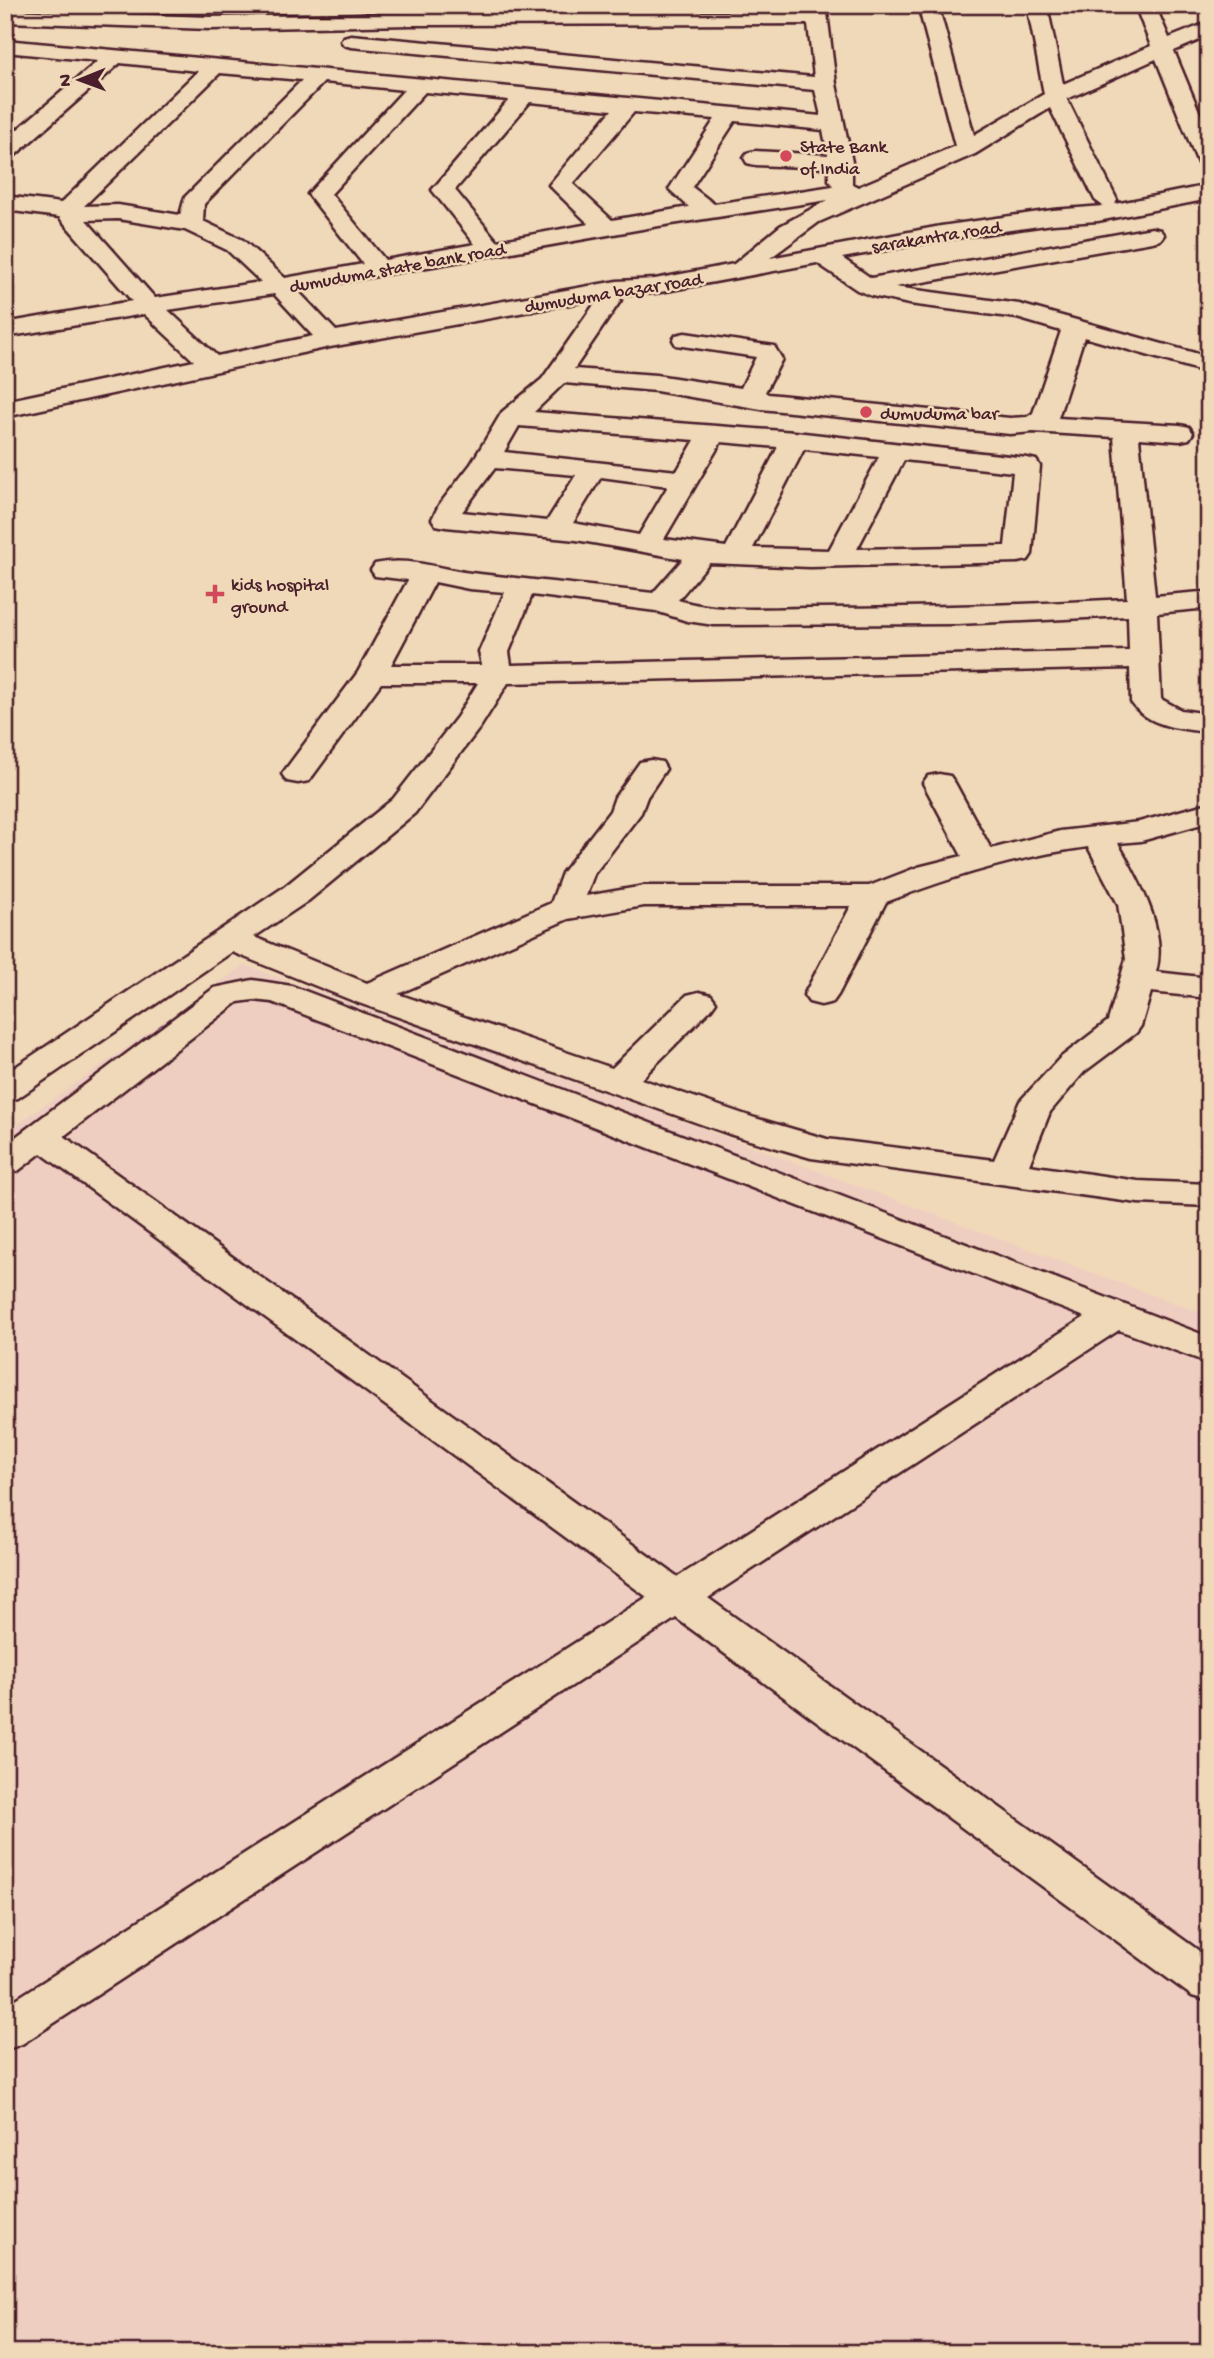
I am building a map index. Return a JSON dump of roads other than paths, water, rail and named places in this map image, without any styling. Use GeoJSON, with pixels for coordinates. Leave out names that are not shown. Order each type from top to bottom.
{"type":"FeatureCollection","features":[{"type":"Feature","properties":{"kind":"street"},"geometry":{"type":"LineString","coordinates":[[928,5],[967,149]]}},
{"type":"Feature","properties":{"kind":"street"},"geometry":{"type":"LineString","coordinates":[[1037,5],[1055,96],[1106,200]]}},
{"type":"Feature","properties":{"kind":"street"},"geometry":{"type":"LineString","coordinates":[[1145,5],[1209,163]]}},
{"type":"Feature","properties":{"kind":"street"},"geometry":{"type":"LineString","coordinates":[[8,12],[212,14],[816,11],[825,84],[841,162],[839,180],[852,193]]}},
{"type":"Feature","properties":{"kind":"street"},"geometry":{"type":"LineString","coordinates":[[212,14],[238,31],[825,84]]}},
{"type":"Feature","properties":{"kind":"street"},"geometry":{"type":"LineString","coordinates":[[740,270],[788,230],[852,193],[967,149],[1055,96],[1209,28]]}},
{"type":"Feature","properties":{"kind":"street"},"geometry":{"type":"LineString","coordinates":[[5,46],[832,124]]}},
{"type":"Feature","properties":{"kind":"street"},"geometry":{"type":"LineString","coordinates":[[5,152],[115,57]]}},
{"type":"Feature","properties":{"kind":"street"},"geometry":{"type":"LineString","coordinates":[[211,364],[149,306],[66,211],[216,65]]}},
{"type":"Feature","properties":{"kind":"street"},"geometry":{"type":"LineString","coordinates":[[191,224],[193,202],[319,75]]}},
{"type":"Feature","properties":{"kind":"street"},"geometry":{"type":"LineString","coordinates":[[380,269],[319,194],[421,84]]}},
{"type":"Feature","properties":{"kind":"street"},"geometry":{"type":"LineString","coordinates":[[491,249],[443,190],[525,94]]}},
{"type":"Feature","properties":{"kind":"street"},"geometry":{"type":"LineString","coordinates":[[608,229],[560,186],[629,104]]}},
{"type":"Feature","properties":{"kind":"street"},"geometry":{"type":"LineString","coordinates":[[710,212],[680,190],[729,114]]}},
{"type":"Feature","properties":{"kind":"street"},"geometry":{"type":"LineString","coordinates":[[755,158],[841,162]]}},
{"type":"Feature","properties":{"kind":"street","name":"sarakantra road"},"geometry":{"type":"LineString","coordinates":[[1053,217],[1084,204],[1209,180]]}},
{"type":"Feature","properties":{"kind":"street","name":"sarakantra road"},"geometry":{"type":"LineString","coordinates":[[820,254],[1053,217],[1098,214],[1209,192]]}},
{"type":"Feature","properties":{"kind":"street","name":"dumuduma state bank road"},"geometry":{"type":"LineString","coordinates":[[12,204],[66,211],[118,212],[191,224],[235,245],[280,286],[710,212],[852,193]]}},
{"type":"Feature","properties":{"kind":"street"},"geometry":{"type":"LineString","coordinates":[[866,285],[1152,235]]}},
{"type":"Feature","properties":{"kind":"street"},"geometry":{"type":"LineString","coordinates":[[820,254],[866,285],[909,297],[1019,311],[1074,329],[1209,365]]}},
{"type":"Feature","properties":{"kind":"street","name":"dumuduma bazar road"},"geometry":{"type":"LineString","coordinates":[[5,409],[330,340],[617,288],[655,286],[820,254]]}},
{"type":"Feature","properties":{"kind":"street"},"geometry":{"type":"LineString","coordinates":[[5,306],[14,328],[280,286],[330,340]]}},
{"type":"Feature","properties":{"kind":"street"},"geometry":{"type":"LineString","coordinates":[[5,424],[609,300],[655,286]]}},
{"type":"Feature","properties":{"kind":"street"},"geometry":{"type":"LineString","coordinates":[[511,418],[795,440],[1027,466],[1018,554],[839,558],[702,554],[555,530],[446,519],[511,418],[551,384],[609,300]]}},
{"type":"Feature","properties":{"kind":"street"},"geometry":{"type":"LineString","coordinates":[[1033,424],[1045,417],[1074,329]]}},
{"type":"Feature","properties":{"kind":"street"},"geometry":{"type":"LineString","coordinates":[[628,426],[690,331],[765,351],[769,359],[751,394],[754,398]]}},
{"type":"Feature","properties":{"kind":"street"},"geometry":{"type":"LineString","coordinates":[[558,374],[656,383],[754,398],[1010,426],[1033,424],[1180,433]]}},
{"type":"Feature","properties":{"kind":"street"},"geometry":{"type":"LineString","coordinates":[[647,544],[713,433]]}},
{"type":"Feature","properties":{"kind":"street"},"geometry":{"type":"LineString","coordinates":[[1126,439],[1142,607],[1146,702],[1157,713],[1174,719],[1209,723]]}},
{"type":"Feature","properties":{"kind":"street"},"geometry":{"type":"LineString","coordinates":[[735,555],[795,440]]}},
{"type":"Feature","properties":{"kind":"street"},"geometry":{"type":"LineString","coordinates":[[839,558],[895,451]]}},
{"type":"Feature","properties":{"kind":"street"},"geometry":{"type":"LineString","coordinates":[[487,459],[593,468],[685,480]]}},
{"type":"Feature","properties":{"kind":"street"},"geometry":{"type":"LineString","coordinates":[[555,530],[593,468]]}},
{"type":"Feature","properties":{"kind":"street"},"geometry":{"type":"LineString","coordinates":[[660,603],[702,554]]}},
{"type":"Feature","properties":{"kind":"street"},"geometry":{"type":"LineString","coordinates":[[385,570],[426,572],[469,581],[660,603],[687,612],[741,616],[887,617],[1142,607],[1200,601]]}},
{"type":"Feature","properties":{"kind":"street"},"geometry":{"type":"LineString","coordinates":[[298,774],[372,674],[426,572]]}},
{"type":"Feature","properties":{"kind":"street"},"geometry":{"type":"LineString","coordinates":[[5,1090],[296,894],[404,806],[470,720],[498,674],[494,652],[522,585]]}},
{"type":"Feature","properties":{"kind":"street"},"geometry":{"type":"LineString","coordinates":[[372,674],[498,674],[1144,659]]}},
{"type":"Feature","properties":{"kind":"street"},"geometry":{"type":"LineString","coordinates":[[565,910],[578,873],[625,813],[631,797],[651,769]]}},
{"type":"Feature","properties":{"kind":"street"},"geometry":{"type":"LineString","coordinates":[[939,783],[981,861]]}},
{"type":"Feature","properties":{"kind":"street"},"geometry":{"type":"LineString","coordinates":[[369,995],[565,910],[644,897],[873,896],[929,874],[1060,841],[1141,831],[1209,813]]}},
{"type":"Feature","properties":{"kind":"street"},"geometry":{"type":"LineString","coordinates":[[1007,1173],[1033,1110],[1072,1065],[1124,1026],[1143,959],[1133,904],[1099,836]]}},
{"type":"Feature","properties":{"kind":"street"},"geometry":{"type":"LineString","coordinates":[[821,995],[873,896]]}},
{"type":"Feature","properties":{"kind":"street"},"geometry":{"type":"LineString","coordinates":[[229,939],[369,995],[741,1126],[824,1150],[1138,1192],[1209,1195]]}},
{"type":"Feature","properties":{"kind":"street"},"geometry":{"type":"LineString","coordinates":[[1137,980],[1209,988]]}},
{"type":"Feature","properties":{"kind":"street"},"geometry":{"type":"LineString","coordinates":[[5,1163],[43,1137],[226,995],[237,991],[262,989],[281,993],[1209,1351]]}},
{"type":"Feature","properties":{"kind":"street"},"geometry":{"type":"LineString","coordinates":[[618,1082],[699,1002]]}},
{"type":"Feature","properties":{"kind":"street"},"geometry":{"type":"LineString","coordinates":[[43,1137],[1209,1983]]}},
{"type":"Feature","properties":{"kind":"street"},"geometry":{"type":"LineString","coordinates":[[5,2031],[1115,1315]]}},
{"type":"Feature","properties":{"kind":"place","name":"State Bank of India"},"geometry":{"type":"Point","coordinates":[786,156]}},
{"type":"Feature","properties":{"kind":"place","name":"dumuduma bar"},"geometry":{"type":"Point","coordinates":[866,412]}},
{"type":"Feature","properties":{"kind":"place","name":"kids hospital ground"},"geometry":{"type":"Point","coordinates":[215,594]}}]}
